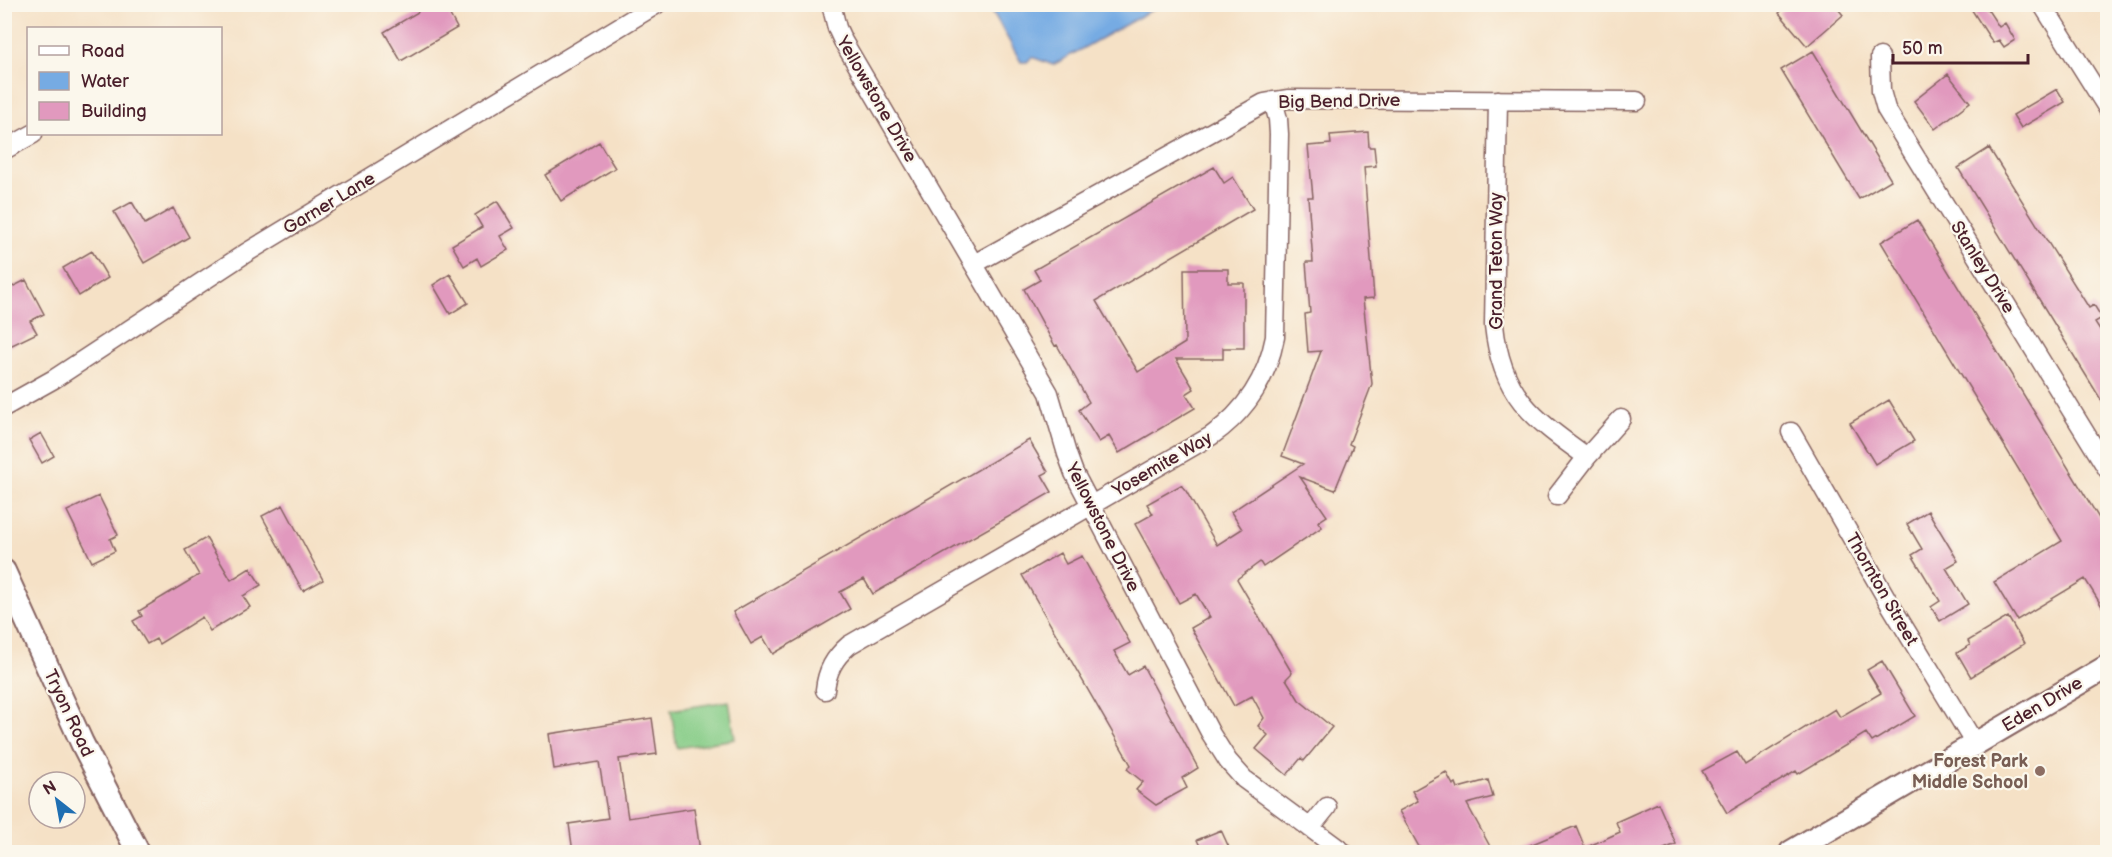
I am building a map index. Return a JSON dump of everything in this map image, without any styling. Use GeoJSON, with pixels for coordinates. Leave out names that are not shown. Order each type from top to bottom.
{"type":"FeatureCollection","features":[{"type":"Feature","properties":{"kind":"street","name":"Garner Lane"},"geometry":{"type":"LineString","coordinates":[[4,406],[54,379],[246,253],[657,4]]}},
{"type":"Feature","properties":{"kind":"street","name":"Yellowstone Drive"},"geometry":{"type":"LineString","coordinates":[[831,4],[843,42],[1049,393],[1068,460],[1211,734],[1228,761],[1244,779],[1343,852]]}},
{"type":"Feature","properties":{"kind":"street"},"geometry":{"type":"LineString","coordinates":[[2042,4],[2108,109]]}},
{"type":"Feature","properties":{"kind":"street","name":"Stanley Drive"},"geometry":{"type":"LineString","coordinates":[[1880,57],[1881,91],[1886,109],[2108,470]]}},
{"type":"Feature","properties":{"kind":"street","name":"Big Bend Drive"},"geometry":{"type":"LineString","coordinates":[[974,264],[1264,103],[1287,99],[1637,100]]}},
{"type":"Feature","properties":{"kind":"street","name":"Grand Teton Way"},"geometry":{"type":"LineString","coordinates":[[1498,100],[1494,325],[1496,346],[1506,377],[1522,404],[1542,425],[1587,458]]}},
{"type":"Feature","properties":{"kind":"street","name":"Yosemite Way"},"geometry":{"type":"LineString","coordinates":[[825,690],[830,667],[849,645],[1222,428],[1243,407],[1262,379],[1272,350],[1276,324],[1279,134],[1273,101]]}},
{"type":"Feature","properties":{"kind":"street"},"geometry":{"type":"LineString","coordinates":[[4,150],[31,135]]}},
{"type":"Feature","properties":{"kind":"street"},"geometry":{"type":"LineString","coordinates":[[1557,496],[1621,419]]}},
{"type":"Feature","properties":{"kind":"street","name":"Thornton Street"},"geometry":{"type":"LineString","coordinates":[[1791,432],[1888,601],[1975,744]]}},
{"type":"Feature","properties":{"kind":"street","name":"Tryon Road"},"geometry":{"type":"LineString","coordinates":[[4,571],[82,743],[138,852]]}},
{"type":"Feature","properties":{"kind":"street","name":"Eden Drive"},"geometry":{"type":"LineString","coordinates":[[1791,852],[2108,666]]}},
{"type":"Feature","properties":{"kind":"street"},"geometry":{"type":"LineString","coordinates":[[1310,828],[1327,807]]}},
{"type":"Feature","properties":{"kind":"green space"},"geometry":{"type":"Polygon","coordinates":[[[729,701],[735,739],[677,748],[671,710],[729,701]]]}},
{"type":"Feature","properties":{"kind":"water"},"geometry":{"type":"Polygon","coordinates":[[[989,5],[1161,5],[1053,65],[1032,57],[1027,62],[1021,62],[989,5]]]}},
{"type":"Feature","properties":{"kind":"building"},"geometry":{"type":"Polygon","coordinates":[[[414,4],[444,4],[457,28],[401,61],[384,32],[418,12],[414,4]]]}},
{"type":"Feature","properties":{"kind":"building"},"geometry":{"type":"Polygon","coordinates":[[[1789,4],[1834,4],[1843,15],[1807,46],[1779,13],[1789,4]]]}},
{"type":"Feature","properties":{"kind":"building"},"geometry":{"type":"Polygon","coordinates":[[[1968,4],[1984,4],[1999,27],[2005,23],[2015,40],[2004,47],[1999,40],[1993,43],[1968,4]]]}},
{"type":"Feature","properties":{"kind":"building"},"geometry":{"type":"Polygon","coordinates":[[[1813,51],[1891,180],[1859,199],[1781,70],[1813,51]]]}},
{"type":"Feature","properties":{"kind":"building"},"geometry":{"type":"Polygon","coordinates":[[[1948,74],[1970,102],[1935,129],[1914,101],[1948,74]]]}},
{"type":"Feature","properties":{"kind":"building"},"geometry":{"type":"Polygon","coordinates":[[[2057,89],[2065,102],[2021,128],[2013,115],[2057,89]]]}},
{"type":"Feature","properties":{"kind":"building"},"geometry":{"type":"Polygon","coordinates":[[[1368,132],[1369,147],[1374,147],[1376,166],[1364,167],[1374,298],[1363,299],[1372,384],[1349,444],[1353,446],[1335,490],[1300,477],[1327,516],[1318,522],[1322,527],[1263,567],[1260,562],[1237,579],[1292,673],[1286,679],[1299,700],[1332,727],[1304,761],[1301,758],[1287,775],[1256,749],[1268,735],[1258,726],[1264,718],[1252,696],[1234,706],[1191,628],[1210,617],[1196,594],[1179,603],[1135,524],[1153,514],[1147,504],[1181,485],[1217,545],[1242,529],[1231,512],[1303,464],[1282,456],[1321,351],[1308,352],[1305,314],[1310,313],[1306,262],[1313,262],[1308,197],[1313,197],[1308,146],[1331,144],[1330,135],[1368,132]]]}},
{"type":"Feature","properties":{"kind":"building"},"geometry":{"type":"Polygon","coordinates":[[[599,142],[615,168],[561,201],[545,175],[599,142]]]}},
{"type":"Feature","properties":{"kind":"building"},"geometry":{"type":"Polygon","coordinates":[[[1989,148],[2089,308],[2094,305],[2102,318],[2095,322],[2108,342],[2108,411],[1958,168],[1989,148]]]}},
{"type":"Feature","properties":{"kind":"building"},"geometry":{"type":"Polygon","coordinates":[[[1214,167],[1224,183],[1233,177],[1253,209],[1096,301],[1138,372],[1185,343],[1184,269],[1228,269],[1228,283],[1244,283],[1244,348],[1223,348],[1223,359],[1176,359],[1194,389],[1186,394],[1195,408],[1119,453],[1109,436],[1099,442],[1079,410],[1089,402],[1024,289],[1040,280],[1034,270],[1214,167]]]}},
{"type":"Feature","properties":{"kind":"building"},"geometry":{"type":"Polygon","coordinates":[[[497,201],[514,228],[500,236],[508,250],[481,266],[477,258],[464,266],[452,245],[482,227],[475,215],[497,201]]]}},
{"type":"Feature","properties":{"kind":"building"},"geometry":{"type":"Polygon","coordinates":[[[132,202],[145,224],[173,208],[189,237],[144,263],[114,212],[132,202]]]}},
{"type":"Feature","properties":{"kind":"building"},"geometry":{"type":"Polygon","coordinates":[[[1917,220],[2108,533],[2108,616],[2085,579],[2017,620],[1994,582],[2062,541],[1881,242],[1917,220]]]}},
{"type":"Feature","properties":{"kind":"building"},"geometry":{"type":"Polygon","coordinates":[[[92,251],[108,278],[79,296],[63,268],[92,251]]]}},
{"type":"Feature","properties":{"kind":"building"},"geometry":{"type":"Polygon","coordinates":[[[450,274],[468,303],[450,314],[433,285],[450,274]]]}},
{"type":"Feature","properties":{"kind":"building"},"geometry":{"type":"Polygon","coordinates":[[[26,280],[44,314],[30,321],[37,333],[8,347],[4,340],[4,291],[26,280]]]}},
{"type":"Feature","properties":{"kind":"building"},"geometry":{"type":"Polygon","coordinates":[[[1889,400],[1914,441],[1875,464],[1850,423],[1889,400]]]}},
{"type":"Feature","properties":{"kind":"building"},"geometry":{"type":"Polygon","coordinates":[[[41,433],[54,456],[42,463],[29,440],[41,433]]]}},
{"type":"Feature","properties":{"kind":"building"},"geometry":{"type":"Polygon","coordinates":[[[1029,440],[1048,472],[1042,475],[1052,492],[873,594],[864,579],[840,592],[850,609],[773,654],[763,637],[751,644],[733,612],[1029,440]]]}},
{"type":"Feature","properties":{"kind":"building"},"geometry":{"type":"Polygon","coordinates":[[[99,496],[118,535],[110,539],[115,551],[92,562],[67,511],[99,496]]]}},
{"type":"Feature","properties":{"kind":"building"},"geometry":{"type":"Polygon","coordinates":[[[283,505],[323,580],[303,591],[262,516],[283,505]]]}},
{"type":"Feature","properties":{"kind":"building"},"geometry":{"type":"Polygon","coordinates":[[[1928,511],[1958,561],[1946,568],[1968,604],[1940,621],[1931,607],[1940,601],[1912,555],[1922,549],[1907,524],[1928,511]]]}},
{"type":"Feature","properties":{"kind":"building"},"geometry":{"type":"Polygon","coordinates":[[[206,538],[231,580],[250,568],[261,585],[243,596],[250,607],[210,631],[202,617],[159,644],[156,639],[147,644],[133,621],[142,616],[139,611],[199,575],[185,550],[206,538]]]}},
{"type":"Feature","properties":{"kind":"building"},"geometry":{"type":"Polygon","coordinates":[[[1060,553],[1066,564],[1082,556],[1130,643],[1114,651],[1128,675],[1143,666],[1198,768],[1182,778],[1187,788],[1156,805],[1136,790],[1143,782],[1127,769],[1131,765],[1022,575],[1060,553]]]}},
{"type":"Feature","properties":{"kind":"building"},"geometry":{"type":"Polygon","coordinates":[[[2008,617],[2024,644],[1971,677],[1957,653],[1970,645],[1968,641],[2008,617]]]}},
{"type":"Feature","properties":{"kind":"building"},"geometry":{"type":"Polygon","coordinates":[[[1882,661],[1915,716],[1872,742],[1866,733],[1798,774],[1796,771],[1727,813],[1702,771],[1737,752],[1745,765],[1835,709],[1840,717],[1881,693],[1867,670],[1882,661]]]}},
{"type":"Feature","properties":{"kind":"building"},"geometry":{"type":"Polygon","coordinates":[[[652,718],[657,754],[619,759],[628,818],[694,808],[700,852],[573,852],[569,824],[608,818],[599,762],[554,769],[549,734],[652,718]]]}},
{"type":"Feature","properties":{"kind":"building"},"geometry":{"type":"Polygon","coordinates":[[[1446,772],[1453,785],[1456,783],[1458,788],[1488,780],[1493,797],[1467,804],[1493,852],[1422,852],[1399,811],[1418,801],[1412,791],[1446,772]]]}},
{"type":"Feature","properties":{"kind":"building"},"geometry":{"type":"Polygon","coordinates":[[[1658,803],[1676,844],[1657,852],[1513,852],[1576,826],[1585,848],[1620,832],[1616,822],[1658,803]]]}},
{"type":"Feature","properties":{"kind":"building"},"geometry":{"type":"Polygon","coordinates":[[[1221,830],[1231,852],[1203,852],[1197,840],[1221,830]]]}},
{"type":"Feature","properties":{"kind":"place","name":"Forest Park Middle School"},"geometry":{"type":"Point","coordinates":[2040,771]}}]}
